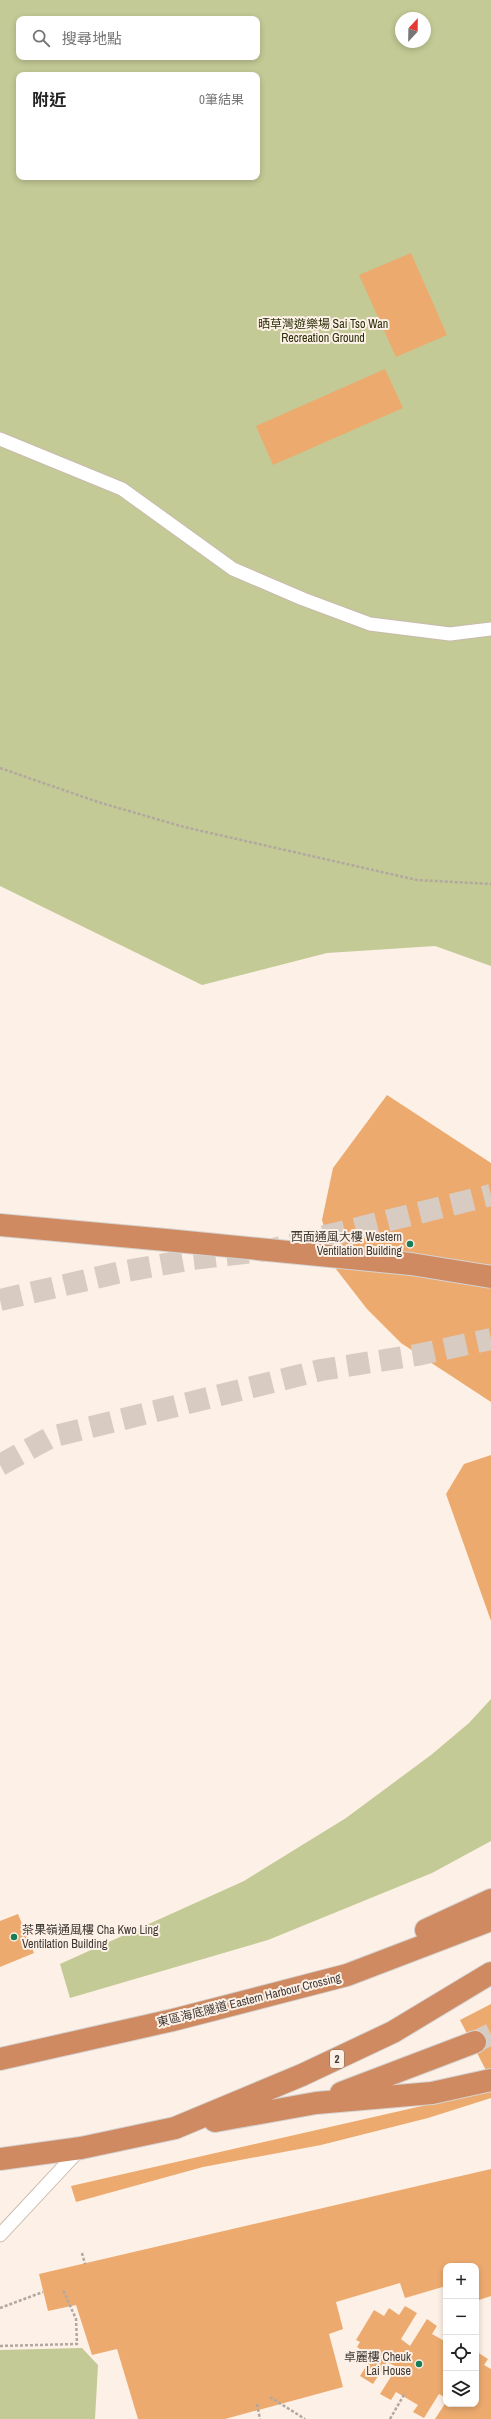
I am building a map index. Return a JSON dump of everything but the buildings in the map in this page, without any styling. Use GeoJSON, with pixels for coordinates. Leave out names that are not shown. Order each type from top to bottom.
{"type":"FeatureCollection","features":[{"type":"Feature","properties":{"kind":"highway"},"geometry":{"type":"LineString","coordinates":[[0,1225],[411,1264],[491,1276]]}},
{"type":"Feature","properties":{"kind":"highway"},"geometry":{"type":"LineString","coordinates":[[269,1997],[447,1922],[491,1900]]}},
{"type":"Feature","properties":{"kind":"highway","name":"東區海底隧道 Eastern Harbour Crossing"},"geometry":{"type":"LineString","coordinates":[[0,2059],[269,1997],[347,1975],[491,1920]]}},
{"type":"Feature","properties":{"kind":"highway","name":"2"},"geometry":{"type":"LineString","coordinates":[[0,2159],[82,2148],[175,2128],[302,2074],[393,2032],[491,1974]]}},
{"type":"Feature","properties":{"kind":"highway"},"geometry":{"type":"LineString","coordinates":[[316,2103],[475,2042]]}},
{"type":"Feature","properties":{"kind":"highway"},"geometry":{"type":"LineString","coordinates":[[175,2128],[316,2103],[432,2093],[491,2080]]}},
{"type":"Feature","properties":{"kind":"lane"},"geometry":{"type":"LineString","coordinates":[[0,439],[122,489],[233,569],[303,599],[370,624],[450,634],[491,629]]}},
{"type":"Feature","properties":{"kind":"lane"},"geometry":{"type":"LineString","coordinates":[[0,2235],[82,2148]]}},
{"type":"Feature","properties":{"kind":"path"},"geometry":{"type":"LineString","coordinates":[[0,768],[98,802],[184,827],[417,880],[491,884]]}},
{"type":"Feature","properties":{"kind":"path"},"geometry":{"type":"LineString","coordinates":[[82,2253],[85,2264]]}},
{"type":"Feature","properties":{"kind":"path"},"geometry":{"type":"LineString","coordinates":[[0,2346],[77,2344],[76,2319],[63,2290]]}},
{"type":"Feature","properties":{"kind":"path"},"geometry":{"type":"LineString","coordinates":[[0,2308],[43,2292]]}},
{"type":"Feature","properties":{"kind":"path"},"geometry":{"type":"LineString","coordinates":[[390,2419],[405,2393]]}},
{"type":"Feature","properties":{"kind":"path"},"geometry":{"type":"LineString","coordinates":[[270,2397],[305,2419]]}},
{"type":"Feature","properties":{"kind":"path"},"geometry":{"type":"LineString","coordinates":[[257,2404],[260,2419]]}},
{"type":"Feature","properties":{"kind":"green space","name":"晒草灣遊樂場 Sai Tso Wan Recreation Ground"},"geometry":{"type":"Polygon","coordinates":[[[0,0],[491,0],[491,966],[435,946],[327,953],[202,985],[0,886],[0,0]]]}},
{"type":"Feature","properties":{"kind":"green space"},"geometry":{"type":"Polygon","coordinates":[[[491,1699],[491,1841],[432,1873],[268,1940],[70,1998],[60,1964],[244,1881],[346,1818],[431,1755],[469,1723],[491,1699]]]}},
{"type":"Feature","properties":{"kind":"green space"},"geometry":{"type":"Polygon","coordinates":[[[82,2348],[98,2365],[95,2419],[0,2419],[0,2350],[82,2348]]]}},
{"type":"Feature","properties":{"kind":"tunnel"},"geometry":{"type":"LineString","coordinates":[[0,1300],[121,1272],[193,1259],[269,1250],[491,1195]]}},
{"type":"Feature","properties":{"kind":"tunnel"},"geometry":{"type":"LineString","coordinates":[[0,1465],[51,1437],[321,1370],[417,1355],[491,1339]]}},
{"type":"Feature","properties":{"kind":"tunnel"},"geometry":{"type":"LineString","coordinates":[[475,2042],[491,2034]]}},
{"type":"Feature","properties":{"kind":"place","name":"西面通風大樓 Western Ventilation Building"},"geometry":{"type":"Point","coordinates":[410,1244]}},
{"type":"Feature","properties":{"kind":"place","name":"茶果嶺通風樓 Cha Kwo Ling Ventilation Building"},"geometry":{"type":"Point","coordinates":[14,1937]}},
{"type":"Feature","properties":{"kind":"place","name":"卓麗樓 Cheuk Lai House"},"geometry":{"type":"Point","coordinates":[419,2364]}}]}
